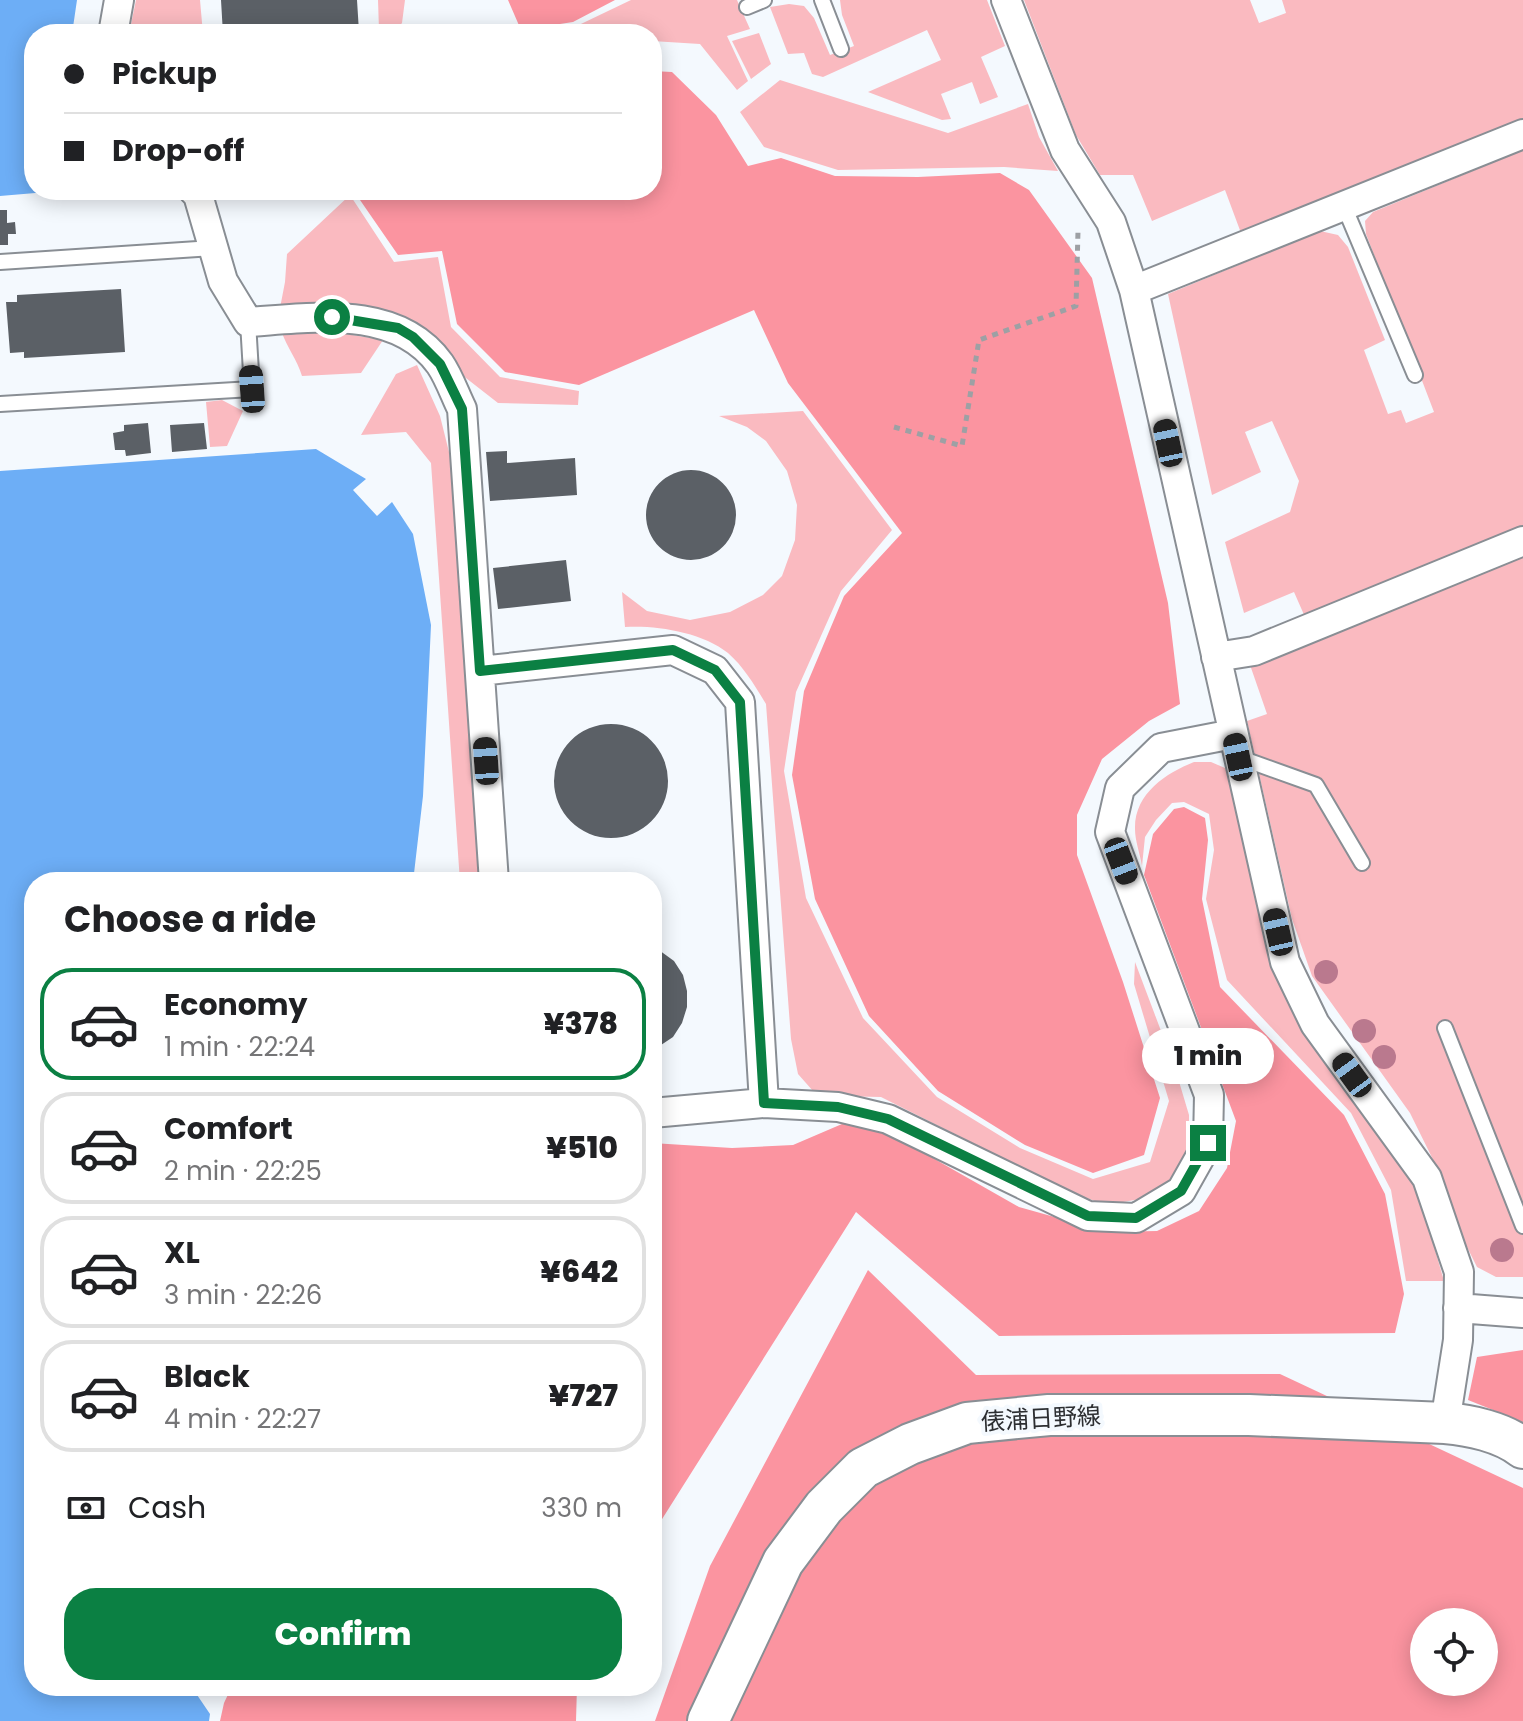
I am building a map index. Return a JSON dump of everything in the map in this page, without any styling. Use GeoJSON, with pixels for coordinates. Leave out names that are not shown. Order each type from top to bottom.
{"type":"FeatureCollection","features":[{"type":"Feature","properties":{"kind":"main road","name":"俵浦日野線"},"geometry":{"type":"LineString","coordinates":[[708,1721],[783,1562],[824,1507],[863,1468],[910,1444],[967,1423],[1049,1415],[1249,1415],[1445,1423],[1466,1424],[1514,1441],[1523,1448]]}},
{"type":"Feature","properties":{"kind":"street"},"geometry":{"type":"LineString","coordinates":[[115,24],[119,0]]}},
{"type":"Feature","properties":{"kind":"street"},"geometry":{"type":"LineString","coordinates":[[1006,0],[1065,150],[1111,222],[1134,290],[1285,962],[1315,1024],[1427,1178],[1459,1272],[1458,1340],[1445,1423]]}},
{"type":"Feature","properties":{"kind":"street"},"geometry":{"type":"LineString","coordinates":[[1134,290],[1523,134]]}},
{"type":"Feature","properties":{"kind":"street"},"geometry":{"type":"LineString","coordinates":[[199,200],[223,281],[248,322],[332,317],[398,328],[413,337],[440,364],[462,409],[493,872]]}},
{"type":"Feature","properties":{"kind":"street"},"geometry":{"type":"LineString","coordinates":[[1216,657],[1254,651],[1523,541]]}},
{"type":"Feature","properties":{"kind":"street"},"geometry":{"type":"LineString","coordinates":[[480,671],[673,650],[715,670],[740,702],[764,1103]]}},
{"type":"Feature","properties":{"kind":"street"},"geometry":{"type":"LineString","coordinates":[[662,1112],[764,1103],[838,1107],[888,1119],[1088,1216],[1136,1218],[1181,1191],[1208,1143],[1209,1095],[1110,832],[1120,788],[1161,748],[1236,746]]}},
{"type":"Feature","properties":{"kind":"street"},"geometry":{"type":"LineString","coordinates":[[1458,1308],[1523,1313]]}},
{"type":"Feature","properties":{"kind":"lane"},"geometry":{"type":"LineString","coordinates":[[747,7],[764,0]]}},
{"type":"Feature","properties":{"kind":"lane"},"geometry":{"type":"LineString","coordinates":[[822,0],[841,49]]}},
{"type":"Feature","properties":{"kind":"lane"},"geometry":{"type":"LineString","coordinates":[[1344,206],[1415,375]]}},
{"type":"Feature","properties":{"kind":"lane"},"geometry":{"type":"LineString","coordinates":[[0,262],[213,248]]}},
{"type":"Feature","properties":{"kind":"lane"},"geometry":{"type":"LineString","coordinates":[[0,404],[252,389],[248,322]]}},
{"type":"Feature","properties":{"kind":"lane"},"geometry":{"type":"LineString","coordinates":[[1236,746],[1316,785],[1362,863]]}},
{"type":"Feature","properties":{"kind":"lane"},"geometry":{"type":"LineString","coordinates":[[1445,1028],[1523,1226]]}},
{"type":"Feature","properties":{"kind":"path"},"geometry":{"type":"LineString","coordinates":[[894,427],[962,446],[979,340],[1076,306],[1079,232],[1073,221]]}},
{"type":"Feature","properties":{"kind":"shaded area"},"geometry":{"type":"Polygon","coordinates":[[[136,0],[200,0],[202,24],[131,24],[136,0]]]}},
{"type":"Feature","properties":{"kind":"shaded area"},"geometry":{"type":"Polygon","coordinates":[[[378,0],[405,0],[401,24],[379,24],[378,0]]]}},
{"type":"Feature","properties":{"kind":"shaded area"},"geometry":{"type":"Polygon","coordinates":[[[508,0],[615,0],[573,22],[518,24],[508,0]]]}},
{"type":"Feature","properties":{"kind":"shaded area"},"geometry":{"type":"Polygon","coordinates":[[[631,0],[737,0],[750,29],[727,36],[748,81],[737,90],[700,44],[662,42],[662,24],[581,24],[631,0]]]}},
{"type":"Feature","properties":{"kind":"shaded area"},"geometry":{"type":"Polygon","coordinates":[[[840,0],[987,0],[1005,46],[981,57],[998,97],[980,104],[972,82],[941,94],[951,119],[942,120],[868,92],[941,60],[927,30],[823,77],[812,74],[804,53],[788,54],[770,7],[789,4],[804,6],[814,18],[830,55],[854,46],[842,15],[840,0]]]}},
{"type":"Feature","properties":{"kind":"shaded area"},"geometry":{"type":"Polygon","coordinates":[[[1024,0],[1250,0],[1259,23],[1286,13],[1282,0],[1523,0],[1523,120],[1241,233],[1225,190],[1152,221],[1133,175],[1100,175],[1076,135],[1024,0]]]}},
{"type":"Feature","properties":{"kind":"shaded area"},"geometry":{"type":"Polygon","coordinates":[[[759,33],[771,64],[751,79],[732,41],[759,33]]]}},
{"type":"Feature","properties":{"kind":"shaded area"},"geometry":{"type":"Polygon","coordinates":[[[662,72],[672,72],[716,115],[748,166],[781,158],[835,176],[918,177],[1000,173],[1029,190],[1092,278],[1168,603],[1180,704],[1149,721],[1102,759],[1077,815],[1077,855],[1123,982],[1160,1098],[1144,1155],[1093,1173],[1025,1145],[938,1091],[869,1016],[815,899],[792,775],[804,691],[844,596],[902,533],[788,383],[754,310],[579,385],[505,372],[457,324],[442,251],[398,255],[360,200],[662,200],[662,72]]]}},
{"type":"Feature","properties":{"kind":"shaded area"},"geometry":{"type":"Polygon","coordinates":[[[780,80],[948,133],[1028,104],[1039,137],[1058,171],[1004,167],[838,170],[764,147],[740,112],[780,80]]]}},
{"type":"Feature","properties":{"kind":"shaded area"},"geometry":{"type":"Polygon","coordinates":[[[1523,150],[1523,528],[1305,617],[1294,592],[1244,613],[1225,542],[1290,512],[1299,481],[1272,421],[1245,432],[1261,472],[1212,495],[1168,294],[1320,231],[1338,235],[1348,247],[1385,340],[1364,350],[1388,414],[1401,410],[1406,423],[1434,412],[1366,234],[1365,221],[1373,212],[1523,150]]]}},
{"type":"Feature","properties":{"kind":"shaded area"},"geometry":{"type":"Polygon","coordinates":[[[345,200],[353,200],[394,262],[438,257],[451,327],[500,377],[579,391],[578,405],[498,403],[448,364],[429,336],[280,308],[287,254],[345,200]]]}},
{"type":"Feature","properties":{"kind":"shaded area"},"geometry":{"type":"Polygon","coordinates":[[[281,330],[334,332],[383,340],[361,373],[302,376],[281,330]]]}},
{"type":"Feature","properties":{"kind":"shaded area"},"geometry":{"type":"Polygon","coordinates":[[[417,365],[440,416],[451,460],[479,872],[459,872],[431,463],[406,432],[361,435],[396,374],[417,365]]]}},
{"type":"Feature","properties":{"kind":"shaded area"},"geometry":{"type":"Polygon","coordinates":[[[222,400],[243,411],[227,446],[210,447],[206,402],[222,400]]]}},
{"type":"Feature","properties":{"kind":"shaded area"},"geometry":{"type":"Polygon","coordinates":[[[803,411],[892,530],[841,591],[796,692],[784,771],[806,898],[863,1018],[937,1097],[1020,1148],[1093,1179],[1150,1162],[1169,1101],[1134,984],[1135,962],[1175,1068],[1189,1115],[1189,1148],[1172,1179],[1146,1198],[1106,1205],[1070,1192],[881,1097],[834,1096],[813,1091],[798,1074],[791,1039],[766,704],[739,664],[717,646],[678,631],[625,627],[622,592],[647,611],[690,620],[730,612],[763,595],[782,576],[795,540],[797,505],[787,471],[766,441],[747,427],[719,416],[803,411]]]}},
{"type":"Feature","properties":{"kind":"shaded area"},"geometry":{"type":"Polygon","coordinates":[[[1523,552],[1523,1277],[1496,1277],[1477,1267],[1460,1233],[1447,1188],[1410,1113],[1312,976],[1292,919],[1247,721],[1267,714],[1249,662],[1523,552]]]}},
{"type":"Feature","properties":{"kind":"shaded area"},"geometry":{"type":"Polygon","coordinates":[[[1194,762],[1211,762],[1225,768],[1236,794],[1275,961],[1416,1184],[1444,1281],[1406,1281],[1391,1190],[1351,1113],[1227,980],[1206,899],[1214,850],[1209,814],[1184,802],[1172,803],[1145,837],[1142,866],[1135,829],[1140,805],[1154,786],[1194,762]]]}},
{"type":"Feature","properties":{"kind":"shaded area"},"geometry":{"type":"Polygon","coordinates":[[[1184,807],[1205,818],[1208,840],[1202,899],[1220,987],[1344,1115],[1385,1194],[1404,1294],[1395,1333],[999,1336],[856,1212],[662,1519],[662,1144],[732,1148],[793,1145],[849,1121],[880,1128],[1019,1207],[1108,1232],[1157,1231],[1199,1211],[1227,1168],[1236,1121],[1144,875],[1153,834],[1174,809],[1184,807]]]}},
{"type":"Feature","properties":{"kind":"shaded area"},"geometry":{"type":"Polygon","coordinates":[[[868,1270],[976,1375],[1280,1374],[1523,1488],[1523,1721],[655,1721],[710,1566],[868,1270]]]}},
{"type":"Feature","properties":{"kind":"shaded area"},"geometry":{"type":"Polygon","coordinates":[[[1523,1350],[1523,1422],[1468,1400],[1477,1357],[1523,1350]]]}},
{"type":"Feature","properties":{"kind":"shaded area"},"geometry":{"type":"Polygon","coordinates":[[[227,1696],[577,1696],[576,1721],[220,1721],[227,1696]]]}},
{"type":"Feature","properties":{"kind":"water"},"geometry":{"type":"Polygon","coordinates":[[[0,0],[77,0],[73,24],[24,24],[24,194],[0,196],[0,0]]]}},
{"type":"Feature","properties":{"kind":"water"},"geometry":{"type":"Polygon","coordinates":[[[316,449],[366,479],[353,490],[377,516],[392,502],[413,534],[431,625],[423,796],[414,872],[24,872],[24,1696],[198,1696],[210,1714],[209,1721],[0,1721],[0,471],[316,449]]]}},
{"type":"Feature","properties":{"kind":"building"},"geometry":{"type":"Polygon","coordinates":[[[221,0],[357,0],[358,24],[222,24],[221,0]]]}},
{"type":"Feature","properties":{"kind":"building"},"geometry":{"type":"Polygon","coordinates":[[[0,210],[7,210],[7,223],[15,222],[16,234],[8,234],[8,245],[0,245],[0,210]]]}},
{"type":"Feature","properties":{"kind":"building"},"geometry":{"type":"Polygon","coordinates":[[[121,289],[125,352],[24,358],[24,352],[10,353],[6,302],[17,302],[17,295],[121,289]]]}},
{"type":"Feature","properties":{"kind":"building"},"geometry":{"type":"Polygon","coordinates":[[[148,423],[151,453],[126,456],[125,450],[115,450],[113,433],[124,431],[124,425],[148,423]]]}},
{"type":"Feature","properties":{"kind":"building"},"geometry":{"type":"Polygon","coordinates":[[[204,423],[207,449],[172,452],[170,425],[204,423]]]}},
{"type":"Feature","properties":{"kind":"building"},"geometry":{"type":"Polygon","coordinates":[[[507,451],[507,463],[575,458],[577,495],[490,501],[486,452],[507,451]]]}},
{"type":"Feature","properties":{"kind":"building"},"geometry":{"type":"Polygon","coordinates":[[[691,470],[708,474],[723,483],[732,498],[736,515],[732,532],[723,547],[708,556],[691,560],[674,556],[659,547],[650,532],[646,515],[650,498],[659,483],[674,474],[691,470]]]}},
{"type":"Feature","properties":{"kind":"building"},"geometry":{"type":"Polygon","coordinates":[[[566,560],[571,601],[498,609],[493,568],[566,560]]]}},
{"type":"Feature","properties":{"kind":"building"},"geometry":{"type":"Polygon","coordinates":[[[611,724],[633,728],[652,740],[664,759],[668,781],[664,803],[652,822],[633,834],[611,838],[589,834],[570,822],[558,803],[554,781],[558,759],[570,740],[589,728],[611,724]]]}},
{"type":"Feature","properties":{"kind":"building"},"geometry":{"type":"Polygon","coordinates":[[[662,952],[674,961],[683,975],[687,991],[687,1007],[673,1037],[662,1044],[662,952]]]}},
{"type":"Feature","properties":{"kind":"route"},"geometry":{"type":"LineString","coordinates":[[332,317],[398,328],[413,337],[440,364],[462,409],[480,671],[673,650],[715,670],[740,702],[764,1103],[838,1107],[888,1119],[1088,1216],[1136,1218],[1181,1191],[1208,1143]]}}]}
